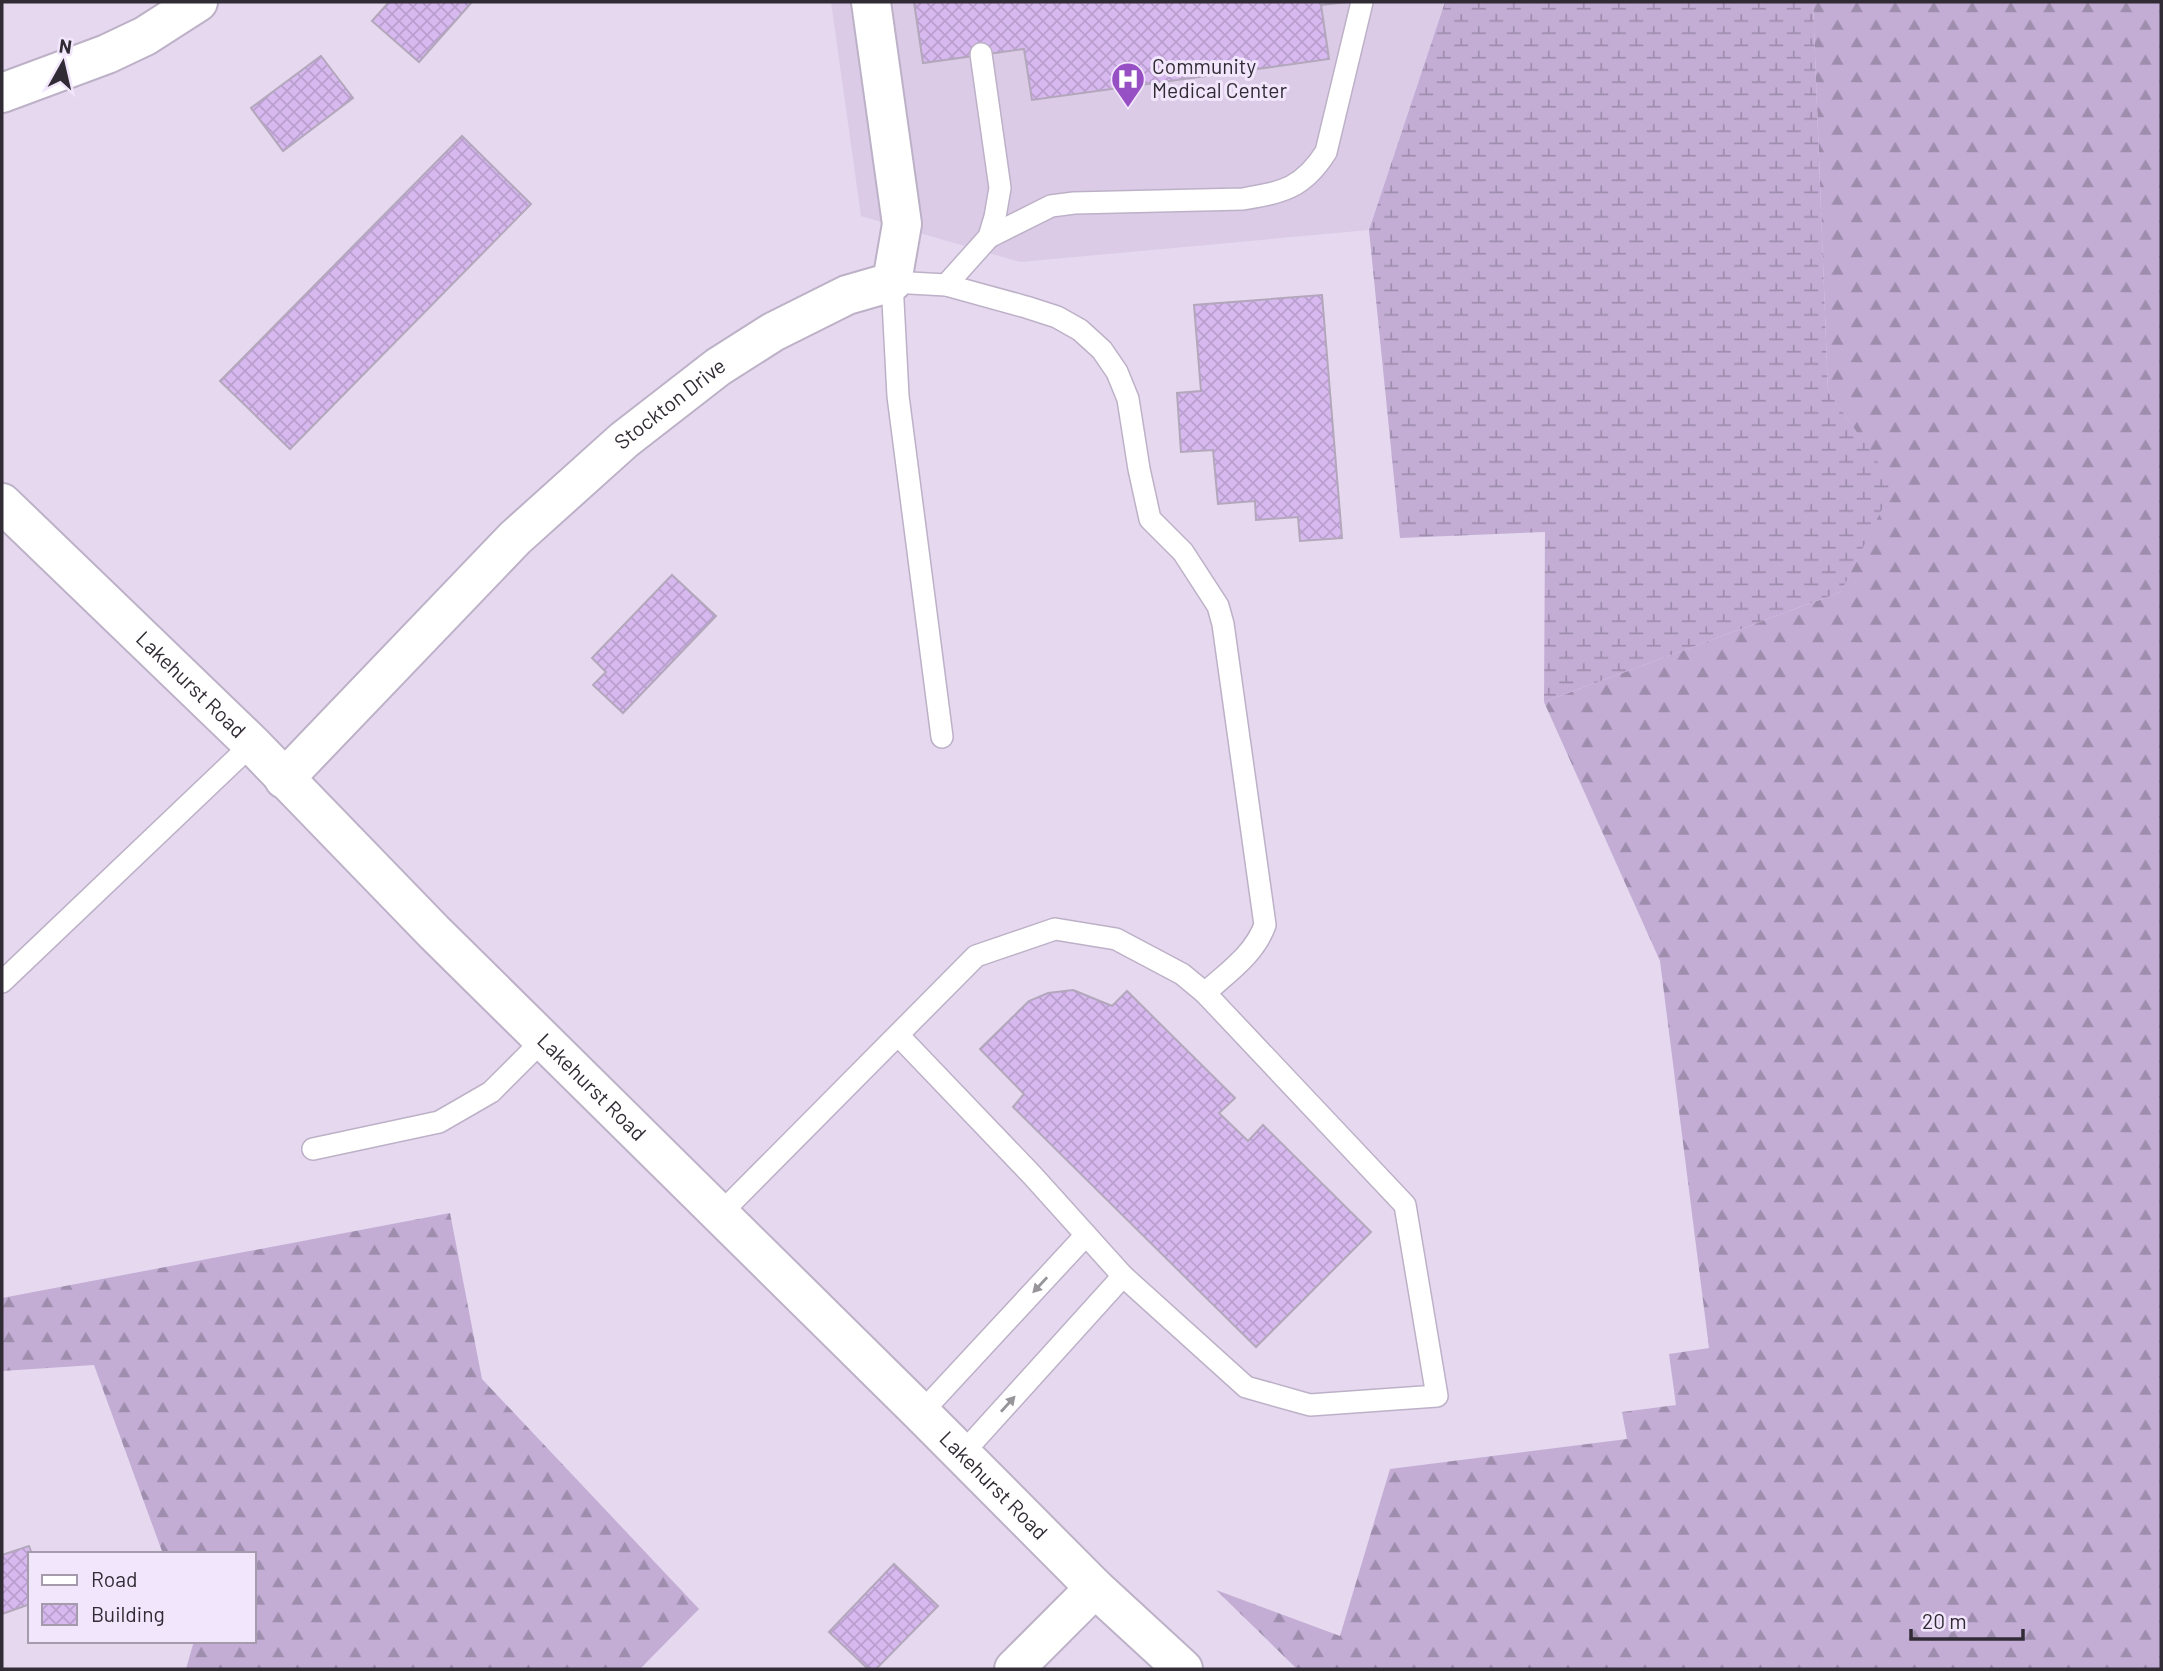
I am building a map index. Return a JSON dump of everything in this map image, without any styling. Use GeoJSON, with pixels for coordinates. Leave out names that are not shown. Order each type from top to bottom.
{"type":"FeatureCollection","features":[{"type":"Feature","properties":{"kind":"main road"},"geometry":{"type":"LineString","coordinates":[[871,2],[902,224],[892,282]]}},
{"type":"Feature","properties":{"kind":"main road"},"geometry":{"type":"LineString","coordinates":[[2,93],[107,54],[145,36],[179,7]]}},
{"type":"Feature","properties":{"kind":"main road","name":"Stockton Drive"},"geometry":{"type":"LineString","coordinates":[[284,779],[515,538],[624,440],[718,367],[773,332],[847,295],[892,282]]}},
{"type":"Feature","properties":{"kind":"main road","name":"Lakehurst Road"},"geometry":{"type":"LineString","coordinates":[[2,503],[252,744],[543,1040],[1095,1588],[1183,1669]]}},
{"type":"Feature","properties":{"kind":"main road"},"geometry":{"type":"LineString","coordinates":[[1014,1669],[1095,1588]]}},
{"type":"Feature","properties":{"kind":"lane"},"geometry":{"type":"LineString","coordinates":[[946,285],[989,237],[1051,206],[1074,203],[1243,200],[1296,186],[1313,173],[1326,152],[1362,2]]}},
{"type":"Feature","properties":{"kind":"lane"},"geometry":{"type":"LineString","coordinates":[[981,54],[1000,188],[996,217],[989,237]]}},
{"type":"Feature","properties":{"kind":"lane"},"geometry":{"type":"LineString","coordinates":[[942,737],[898,396],[892,282],[946,285],[1056,317],[1080,330],[1102,350],[1117,372],[1128,399],[1150,519],[1183,552],[1218,606],[1223,624],[1265,925],[1250,953],[1205,993]]}},
{"type":"Feature","properties":{"kind":"lane"},"geometry":{"type":"LineString","coordinates":[[2,982],[252,744]]}},
{"type":"Feature","properties":{"kind":"lane"},"geometry":{"type":"LineString","coordinates":[[719,1215],[976,956],[1055,929],[1116,939],[1182,974],[1205,993],[1405,1205],[1437,1396],[1310,1405],[1246,1387],[1124,1276],[898,1035]]}},
{"type":"Feature","properties":{"kind":"lane"},"geometry":{"type":"LineString","coordinates":[[313,1149],[439,1122],[491,1092],[543,1040]]}},
{"type":"Feature","properties":{"kind":"lane"},"geometry":{"type":"LineString","coordinates":[[921,1413],[1086,1235]]}},
{"type":"Feature","properties":{"kind":"lane"},"geometry":{"type":"LineString","coordinates":[[962,1454],[1124,1276]]}},
{"type":"Feature","properties":{"kind":"shaded area","name":"Community Medical Center"},"geometry":{"type":"Polygon","coordinates":[[[831,2],[1445,2],[1369,230],[1020,262],[861,216],[831,2]]]}},
{"type":"Feature","properties":{"kind":"green space"},"geometry":{"type":"Polygon","coordinates":[[[1445,2],[1813,2],[1828,391],[1894,485],[1841,592],[1544,702],[1545,532],[1400,538],[1369,230],[1445,2]]]}},
{"type":"Feature","properties":{"kind":"green space"},"geometry":{"type":"Polygon","coordinates":[[[1813,2],[2161,2],[2161,1669],[1297,1669],[1216,1590],[1340,1636],[1390,1469],[1627,1439],[1622,1412],[1676,1405],[1669,1354],[1709,1348],[1660,961],[1544,702],[1841,592],[1893,485],[1828,391],[1813,2]]]}},
{"type":"Feature","properties":{"kind":"green space"},"geometry":{"type":"Polygon","coordinates":[[[450,1213],[482,1379],[699,1609],[640,1669],[186,1669],[193,1643],[256,1643],[256,1552],[162,1552],[94,1365],[2,1371],[2,1298],[450,1213]]]}},
{"type":"Feature","properties":{"kind":"building"},"geometry":{"type":"Polygon","coordinates":[[[389,2],[472,2],[419,62],[372,21],[389,2]]]}},
{"type":"Feature","properties":{"kind":"building"},"geometry":{"type":"Polygon","coordinates":[[[914,2],[1348,2],[1321,5],[1329,59],[1032,100],[1024,49],[923,63],[914,2]]]}},
{"type":"Feature","properties":{"kind":"building"},"geometry":{"type":"Polygon","coordinates":[[[321,56],[353,98],[283,151],[251,108],[321,56]]]}},
{"type":"Feature","properties":{"kind":"building"},"geometry":{"type":"Polygon","coordinates":[[[462,136],[531,204],[290,449],[220,381],[462,136]]]}},
{"type":"Feature","properties":{"kind":"building"},"geometry":{"type":"Polygon","coordinates":[[[1322,295],[1342,538],[1300,541],[1298,517],[1256,520],[1255,501],[1218,504],[1213,450],[1181,452],[1177,393],[1201,391],[1194,305],[1322,295]]]}},
{"type":"Feature","properties":{"kind":"building"},"geometry":{"type":"Polygon","coordinates":[[[672,575],[716,616],[623,713],[593,685],[606,672],[592,658],[672,575]]]}},
{"type":"Feature","properties":{"kind":"building"},"geometry":{"type":"Polygon","coordinates":[[[1073,990],[1112,1006],[1127,991],[1235,1098],[1219,1113],[1248,1141],[1263,1125],[1371,1232],[1256,1347],[1013,1107],[1024,1094],[980,1049],[1029,1001],[1048,993],[1073,990]]]}},
{"type":"Feature","properties":{"kind":"building"},"geometry":{"type":"Polygon","coordinates":[[[29,1546],[31,1552],[28,1552],[28,1605],[2,1614],[2,1555],[29,1546]]]}},
{"type":"Feature","properties":{"kind":"building"},"geometry":{"type":"Polygon","coordinates":[[[894,1564],[938,1606],[876,1669],[868,1669],[829,1632],[894,1564]]]}},
{"type":"Feature","properties":{"kind":"place","name":"Community Medical Center"},"geometry":{"type":"Point","coordinates":[1128,109]}}]}
